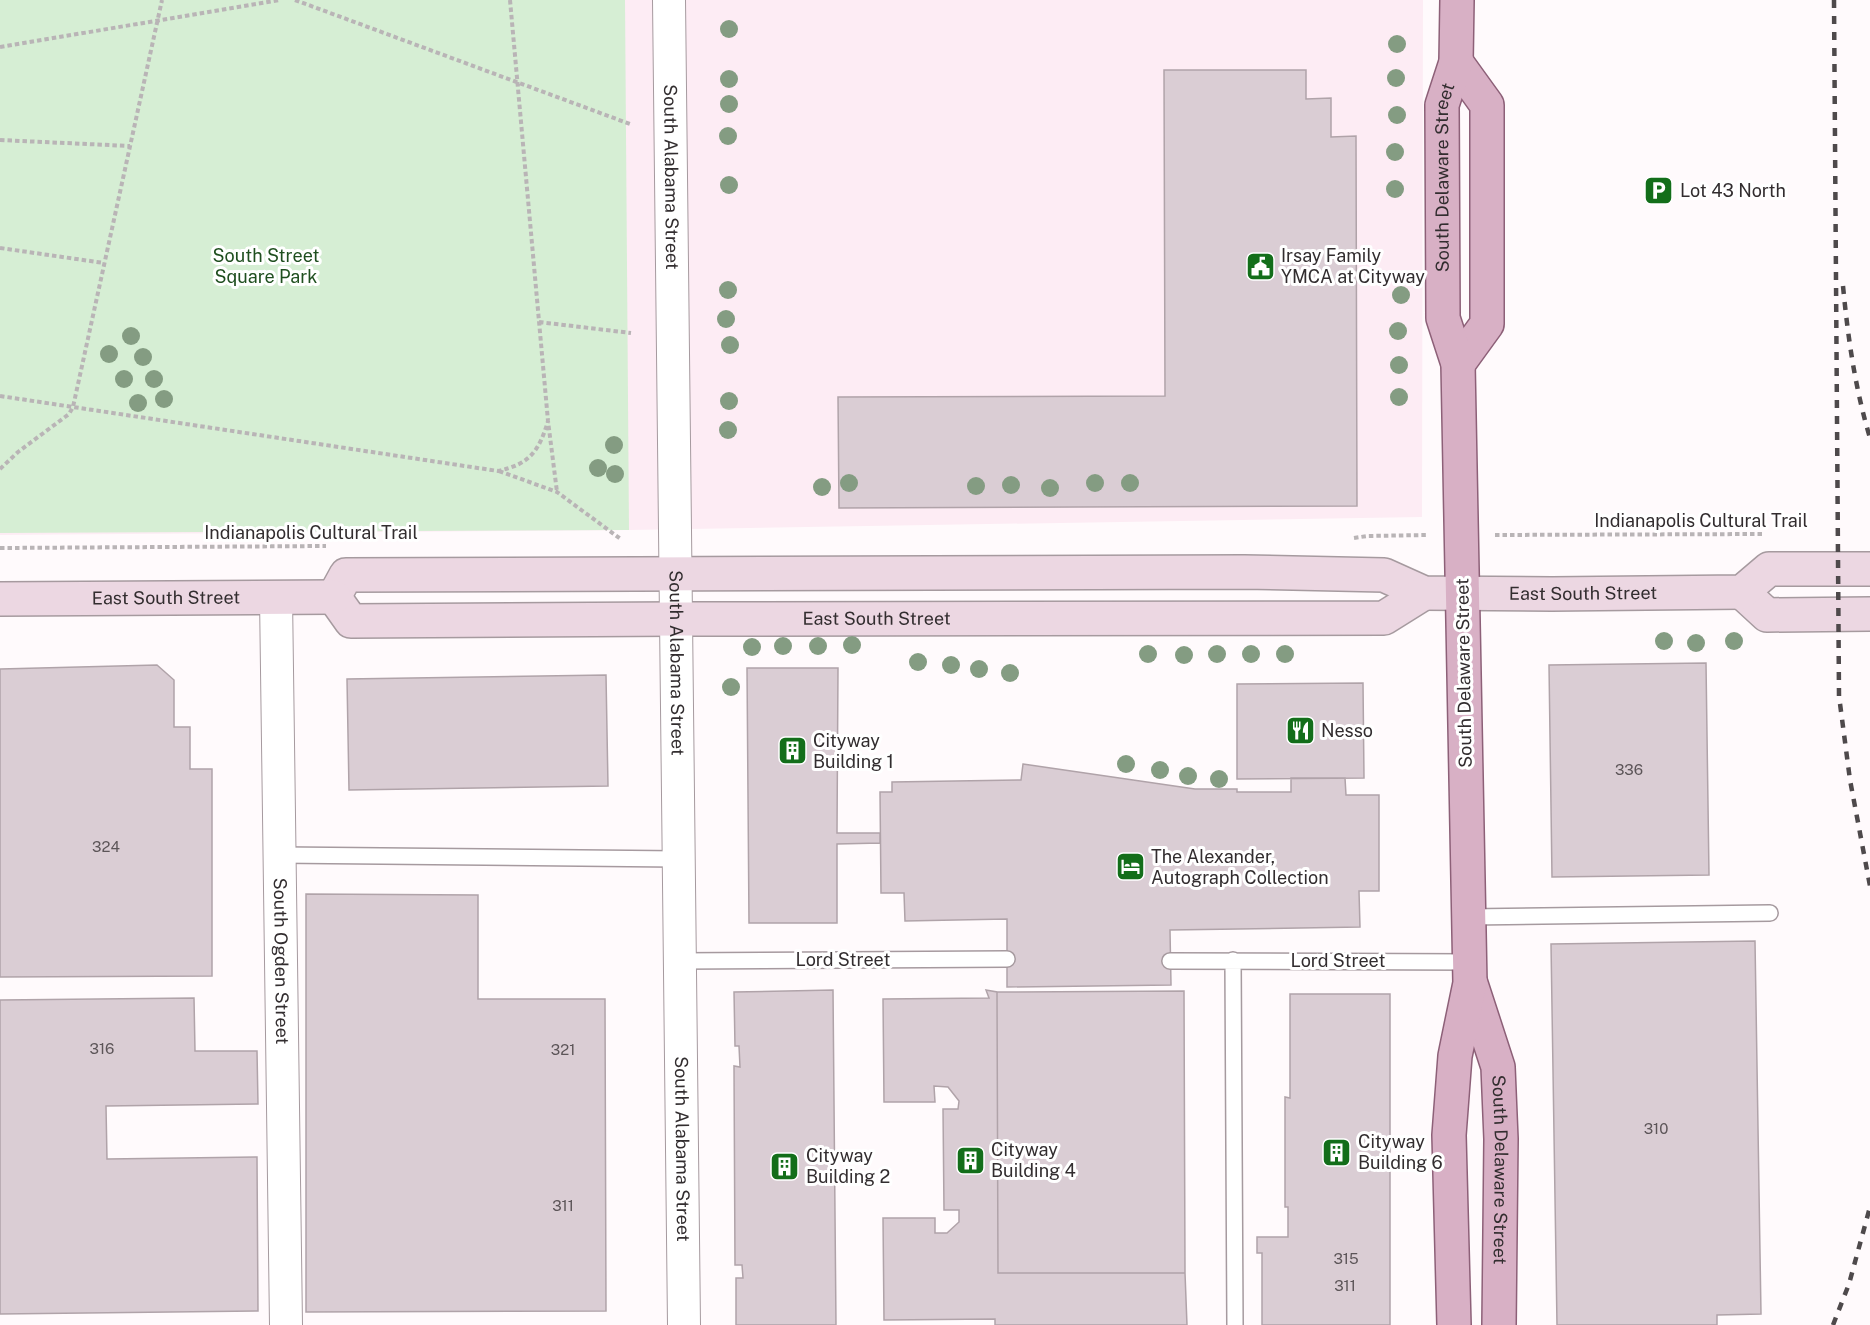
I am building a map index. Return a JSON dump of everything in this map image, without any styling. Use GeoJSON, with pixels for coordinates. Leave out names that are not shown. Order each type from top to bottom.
{"type":"FeatureCollection","features":[{"type":"Feature","properties":{"kind":"main road","name":"South Delaware Street"},"geometry":{"type":"LineString","coordinates":[[1454,1325],[1449,1135],[1455,1056],[1470,972],[1458,364],[1443,318],[1442,105],[1456,62],[1457,0]]}},
{"type":"Feature","properties":{"kind":"main road","name":"South Delaware Street"},"geometry":{"type":"LineString","coordinates":[[1456,62],[1487,105],[1487,324],[1458,364]]}},
{"type":"Feature","properties":{"kind":"main road"},"geometry":{"type":"LineString","coordinates":[[1870,569],[1769,569],[1742,592],[1767,615],[1870,614]]}},
{"type":"Feature","properties":{"kind":"main road","name":"East South Street"},"geometry":{"type":"LineString","coordinates":[[334,597],[346,575],[675,573],[842,575],[1244,572],[1384,575],[1424,593],[1742,592]]}},
{"type":"Feature","properties":{"kind":"main road","name":"East South Street"},"geometry":{"type":"LineString","coordinates":[[334,597],[351,621],[1384,618],[1424,593]]}},
{"type":"Feature","properties":{"kind":"main road","name":"East South Street"},"geometry":{"type":"LineString","coordinates":[[0,599],[334,597]]}},
{"type":"Feature","properties":{"kind":"main road","name":"South Delaware Street"},"geometry":{"type":"LineString","coordinates":[[1470,972],[1498,1067],[1501,1139],[1499,1325]]}},
{"type":"Feature","properties":{"kind":"street","name":"South Alabama Street"},"geometry":{"type":"LineString","coordinates":[[669,0],[684,1325]]}},
{"type":"Feature","properties":{"kind":"street","name":"South Ogden Street"},"geometry":{"type":"LineString","coordinates":[[276,597],[286,1325]]}},
{"type":"Feature","properties":{"kind":"lane"},"geometry":{"type":"LineString","coordinates":[[279,855],[678,859]]}},
{"type":"Feature","properties":{"kind":"lane"},"geometry":{"type":"LineString","coordinates":[[1469,917],[1770,913]]}},
{"type":"Feature","properties":{"kind":"lane","name":"Lord Street"},"geometry":{"type":"LineString","coordinates":[[680,961],[1007,959]]}},
{"type":"Feature","properties":{"kind":"lane"},"geometry":{"type":"LineString","coordinates":[[1233,960],[1235,1325]]}},
{"type":"Feature","properties":{"kind":"lane","name":"Lord Street"},"geometry":{"type":"LineString","coordinates":[[1170,961],[1233,960],[1470,972]]}},
{"type":"Feature","properties":{"kind":"path"},"geometry":{"type":"LineString","coordinates":[[0,469],[18,452],[69,414],[73,407],[162,0]]}},
{"type":"Feature","properties":{"kind":"path"},"geometry":{"type":"LineString","coordinates":[[0,47],[280,0]]}},
{"type":"Feature","properties":{"kind":"path"},"geometry":{"type":"LineString","coordinates":[[295,0],[630,124]]}},
{"type":"Feature","properties":{"kind":"path"},"geometry":{"type":"LineString","coordinates":[[510,0],[556,492]]}},
{"type":"Feature","properties":{"kind":"path"},"geometry":{"type":"LineString","coordinates":[[0,140],[130,146]]}},
{"type":"Feature","properties":{"kind":"path"},"geometry":{"type":"LineString","coordinates":[[0,248],[104,263]]}},
{"type":"Feature","properties":{"kind":"path"},"geometry":{"type":"LineString","coordinates":[[539,322],[631,333]]}},
{"type":"Feature","properties":{"kind":"path"},"geometry":{"type":"LineString","coordinates":[[0,396],[498,471],[556,492],[622,540],[613,540]]}},
{"type":"Feature","properties":{"kind":"path"},"geometry":{"type":"LineString","coordinates":[[498,471],[510,468],[531,456],[543,438],[548,421]]}},
{"type":"Feature","properties":{"kind":"path","name":"Indianapolis Cultural Trail"},"geometry":{"type":"LineString","coordinates":[[1533,535],[1776,534]]}},
{"type":"Feature","properties":{"kind":"path","name":"Indianapolis Cultural Trail"},"geometry":{"type":"LineString","coordinates":[[0,548],[326,546]]}},
{"type":"Feature","properties":{"kind":"shaded area"},"geometry":{"type":"Polygon","coordinates":[[[0,0],[1423,0],[1422,517],[629,530],[0,535],[0,0]]]}},
{"type":"Feature","properties":{"kind":"green space","name":"South Street Square Park"},"geometry":{"type":"Polygon","coordinates":[[[0,0],[625,0],[629,530],[0,533],[0,0]]]}},
{"type":"Feature","properties":{"kind":"building","name":"Irsay Family YMCA at Cityway"},"geometry":{"type":"Polygon","coordinates":[[[1164,70],[1306,70],[1306,99],[1331,98],[1331,137],[1356,136],[1357,506],[839,508],[838,397],[1165,396],[1164,70]]]}},
{"type":"Feature","properties":{"kind":"building"},"geometry":{"type":"Polygon","coordinates":[[[1706,663],[1709,875],[1552,877],[1549,665],[1706,663]]]}},
{"type":"Feature","properties":{"kind":"building"},"geometry":{"type":"Polygon","coordinates":[[[157,665],[174,680],[174,727],[190,727],[190,769],[212,769],[212,976],[0,977],[0,669],[157,665]]]}},
{"type":"Feature","properties":{"kind":"building","name":"Cityway Building 1"},"geometry":{"type":"Polygon","coordinates":[[[747,668],[838,668],[837,833],[880,833],[880,843],[837,844],[837,923],[749,923],[747,668]]]}},
{"type":"Feature","properties":{"kind":"building"},"geometry":{"type":"Polygon","coordinates":[[[606,675],[608,786],[349,790],[347,679],[606,675]]]}},
{"type":"Feature","properties":{"kind":"building","name":"Nesso"},"geometry":{"type":"Polygon","coordinates":[[[1363,683],[1364,778],[1237,779],[1237,684],[1363,683]]]}},
{"type":"Feature","properties":{"kind":"building","name":"The Alexander, Autograph Collection"},"geometry":{"type":"Polygon","coordinates":[[[1023,764],[1195,789],[1237,789],[1237,792],[1291,792],[1291,778],[1345,778],[1346,795],[1379,795],[1379,891],[1359,891],[1360,927],[1170,930],[1171,985],[1007,987],[1007,919],[905,921],[904,893],[881,893],[880,792],[892,792],[892,782],[1021,780],[1023,764]]]}},
{"type":"Feature","properties":{"kind":"building"},"geometry":{"type":"Polygon","coordinates":[[[306,894],[478,895],[478,999],[605,999],[606,1311],[306,1312],[306,894]]]}},
{"type":"Feature","properties":{"kind":"building"},"geometry":{"type":"Polygon","coordinates":[[[1755,941],[1761,1314],[1717,1315],[1717,1325],[1557,1325],[1551,944],[1755,941]]]}},
{"type":"Feature","properties":{"kind":"building","name":"Cityway Building 2"},"geometry":{"type":"Polygon","coordinates":[[[833,990],[836,1325],[736,1325],[736,1278],[743,1278],[742,1265],[735,1265],[734,1066],[740,1067],[739,1046],[735,1046],[734,992],[833,990]]]}},
{"type":"Feature","properties":{"kind":"building","name":"Cityway Building 4"},"geometry":{"type":"Polygon","coordinates":[[[986,990],[997,992],[998,1273],[1185,1273],[1187,1325],[995,1325],[995,1319],[884,1320],[883,1218],[935,1218],[935,1233],[947,1233],[959,1222],[959,1210],[944,1210],[943,1109],[958,1109],[959,1101],[948,1087],[934,1086],[935,1102],[884,1102],[883,999],[989,998],[986,990]]]}},
{"type":"Feature","properties":{"kind":"building"},"geometry":{"type":"Polygon","coordinates":[[[1184,991],[1185,1273],[998,1273],[997,992],[1184,991]]]}},
{"type":"Feature","properties":{"kind":"building","name":"Cityway Building 6"},"geometry":{"type":"Polygon","coordinates":[[[1290,994],[1390,994],[1390,1325],[1262,1325],[1262,1253],[1257,1253],[1257,1237],[1288,1237],[1288,1207],[1285,1207],[1285,1097],[1290,1098],[1290,994]]]}},
{"type":"Feature","properties":{"kind":"building"},"geometry":{"type":"Polygon","coordinates":[[[194,998],[195,1051],[257,1051],[258,1104],[106,1106],[107,1159],[257,1157],[258,1311],[0,1314],[0,1000],[194,998]]]}},
{"type":"Feature","properties":{"kind":"railway"},"geometry":{"type":"LineString","coordinates":[[1834,0],[1839,696],[1850,780],[1870,886]]}},
{"type":"Feature","properties":{"kind":"railway"},"geometry":{"type":"LineString","coordinates":[[1843,286],[1853,363],[1870,438]]}},
{"type":"Feature","properties":{"kind":"railway"},"geometry":{"type":"LineString","coordinates":[[1833,1325],[1849,1284],[1870,1207]]}},
{"type":"Feature","properties":{"kind":"place","name":"Lot 43 North"},"geometry":{"type":"Point","coordinates":[1659,191]}},
{"type":"Feature","properties":{"kind":"place","name":"Irsay Family YMCA at Cityway"},"geometry":{"type":"Point","coordinates":[1260,266]}},
{"type":"Feature","properties":{"kind":"place","name":"Nesso"},"geometry":{"type":"Point","coordinates":[1300,731]}},
{"type":"Feature","properties":{"kind":"place","name":"Cityway Building 1"},"geometry":{"type":"Point","coordinates":[792,751]}},
{"type":"Feature","properties":{"kind":"place","name":"The Alexander, Autograph Collection"},"geometry":{"type":"Point","coordinates":[1130,867]}},
{"type":"Feature","properties":{"kind":"place","name":"Cityway Building 6"},"geometry":{"type":"Point","coordinates":[1337,1152]}},
{"type":"Feature","properties":{"kind":"place","name":"Cityway Building 4"},"geometry":{"type":"Point","coordinates":[970,1160]}},
{"type":"Feature","properties":{"kind":"place","name":"Cityway Building 2"},"geometry":{"type":"Point","coordinates":[785,1166]}}]}
